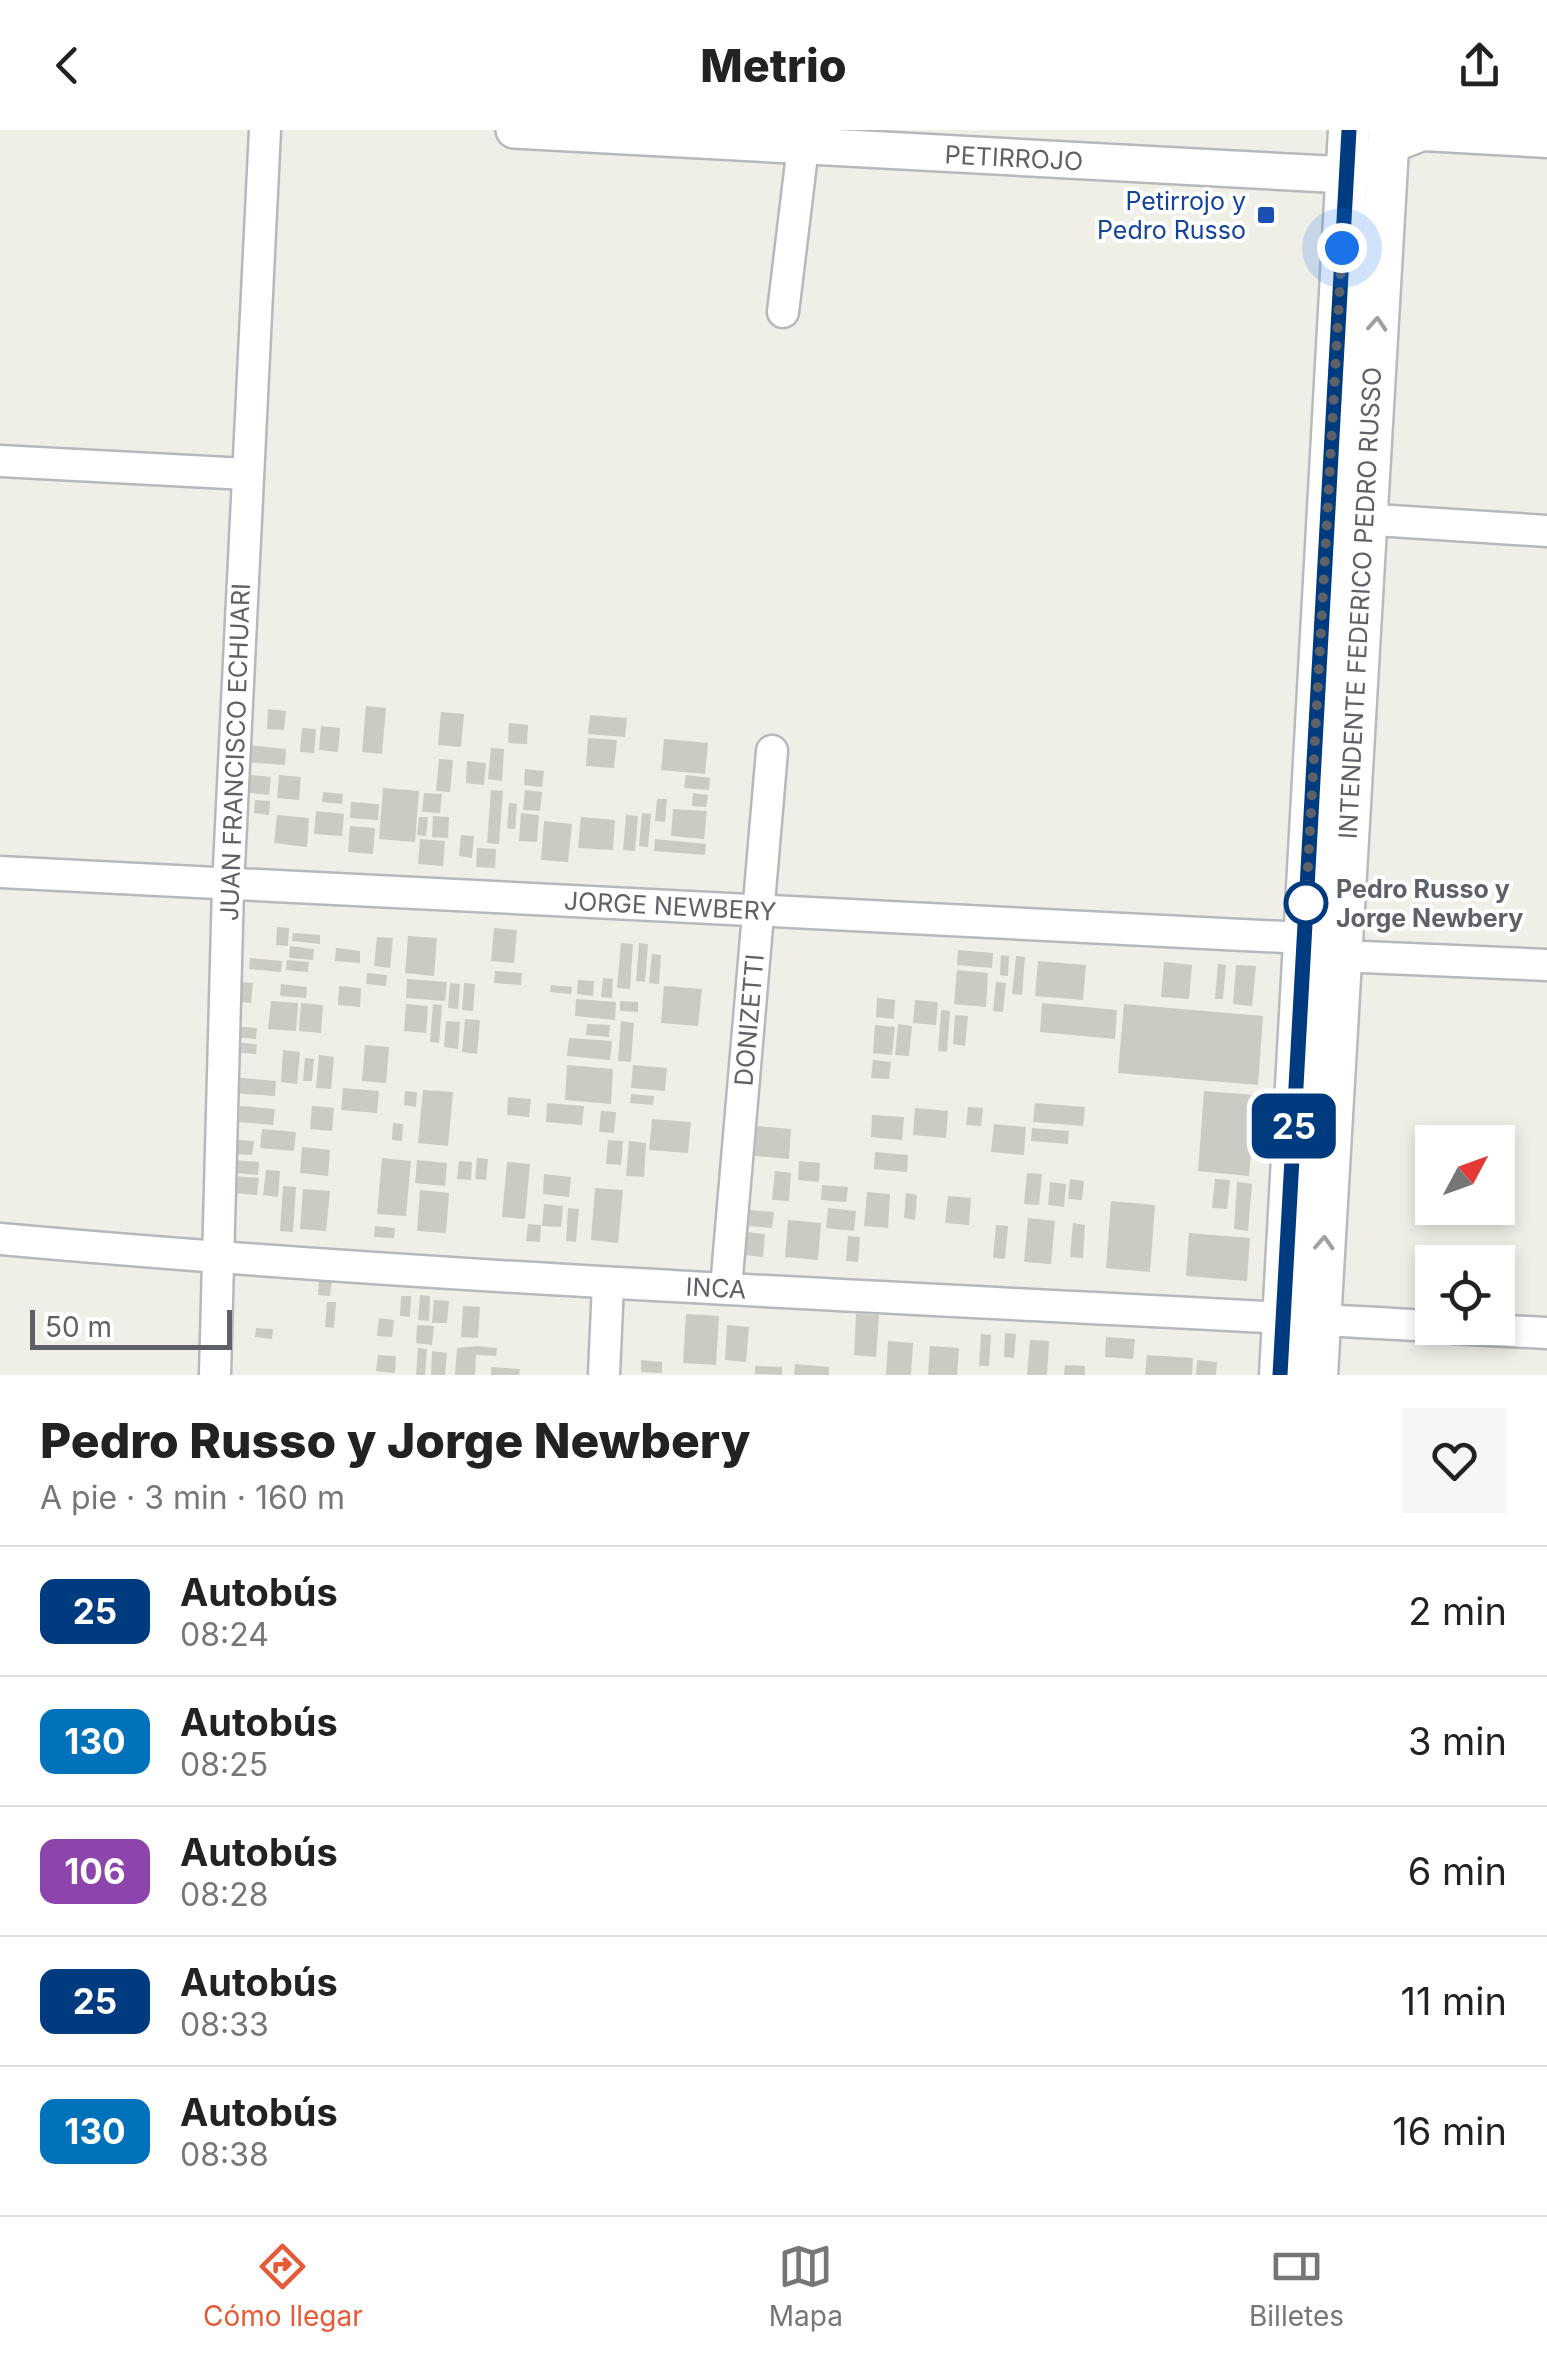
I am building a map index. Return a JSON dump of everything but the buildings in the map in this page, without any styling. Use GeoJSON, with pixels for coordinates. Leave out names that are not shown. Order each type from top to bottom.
{"type":"FeatureCollection","features":[{"type":"Feature","properties":{"kind":"main road","name":"INTENDENTE FEDERICO PEDRO RUSSO"},"geometry":{"type":"LineString","coordinates":[[1280,1375],[1301,1319],[1328,944],[1345,518],[1349,130]]}},
{"type":"Feature","properties":{"kind":"main road","name":"INTENDENTE FEDERICO PEDRO RUSSO"},"geometry":{"type":"LineString","coordinates":[[1345,518],[1389,139]]}},
{"type":"Feature","properties":{"kind":"main road","name":"INTENDENTE FEDERICO PEDRO RUSSO"},"geometry":{"type":"LineString","coordinates":[[1301,1319],[1316,1375]]}},
{"type":"Feature","properties":{"kind":"street","name":"JUAN FRANCISCO ECHUARI"},"geometry":{"type":"LineString","coordinates":[[215,1375],[228,887],[265,130]]}},
{"type":"Feature","properties":{"kind":"street","name":"PETIRROJO"},"geometry":{"type":"LineString","coordinates":[[514,130],[805,138],[1282,172],[1346,171],[1389,139]]}},
{"type":"Feature","properties":{"kind":"street"},"geometry":{"type":"LineString","coordinates":[[1389,139],[1423,135],[1547,142]]}},
{"type":"Feature","properties":{"kind":"street"},"geometry":{"type":"LineString","coordinates":[[782,312],[805,138]]}},
{"type":"Feature","properties":{"kind":"street"},"geometry":{"type":"LineString","coordinates":[[0,461],[247,474]]}},
{"type":"Feature","properties":{"kind":"street"},"geometry":{"type":"LineString","coordinates":[[1345,518],[1547,532]]}},
{"type":"Feature","properties":{"kind":"street","name":"DONIZETTI"},"geometry":{"type":"LineString","coordinates":[[726,1288],[772,750]]}},
{"type":"Feature","properties":{"kind":"street","name":"JORGE NEWBERY"},"geometry":{"type":"LineString","coordinates":[[0,872],[228,887],[758,910],[1328,944],[1547,965]]}},
{"type":"Feature","properties":{"kind":"street","name":"INCA"},"geometry":{"type":"LineString","coordinates":[[0,1239],[221,1259],[608,1284],[1415,1325]]}},
{"type":"Feature","properties":{"kind":"street"},"geometry":{"type":"LineString","coordinates":[[604,1375],[608,1284]]}},
{"type":"Feature","properties":{"kind":"street"},"geometry":{"type":"LineString","coordinates":[[1515,1331],[1547,1333]]}},
{"type":"Feature","properties":{"kind":"bus line","name":"25"},"geometry":{"type":"LineString","coordinates":[[1280,1375],[1349,130]]}},
{"type":"Feature","properties":{"kind":"place","name":"Petirrojo y Pedro Russo"},"geometry":{"type":"Point","coordinates":[1266,215]}},
{"type":"Feature","properties":{"kind":"place","name":"Pedro Russo y Jorge Newbery"},"geometry":{"type":"Point","coordinates":[1306,903]}},
{"type":"Feature","properties":{"kind":"route"},"geometry":{"type":"LineString","coordinates":[[1306,903],[1342,248]]}}]}
